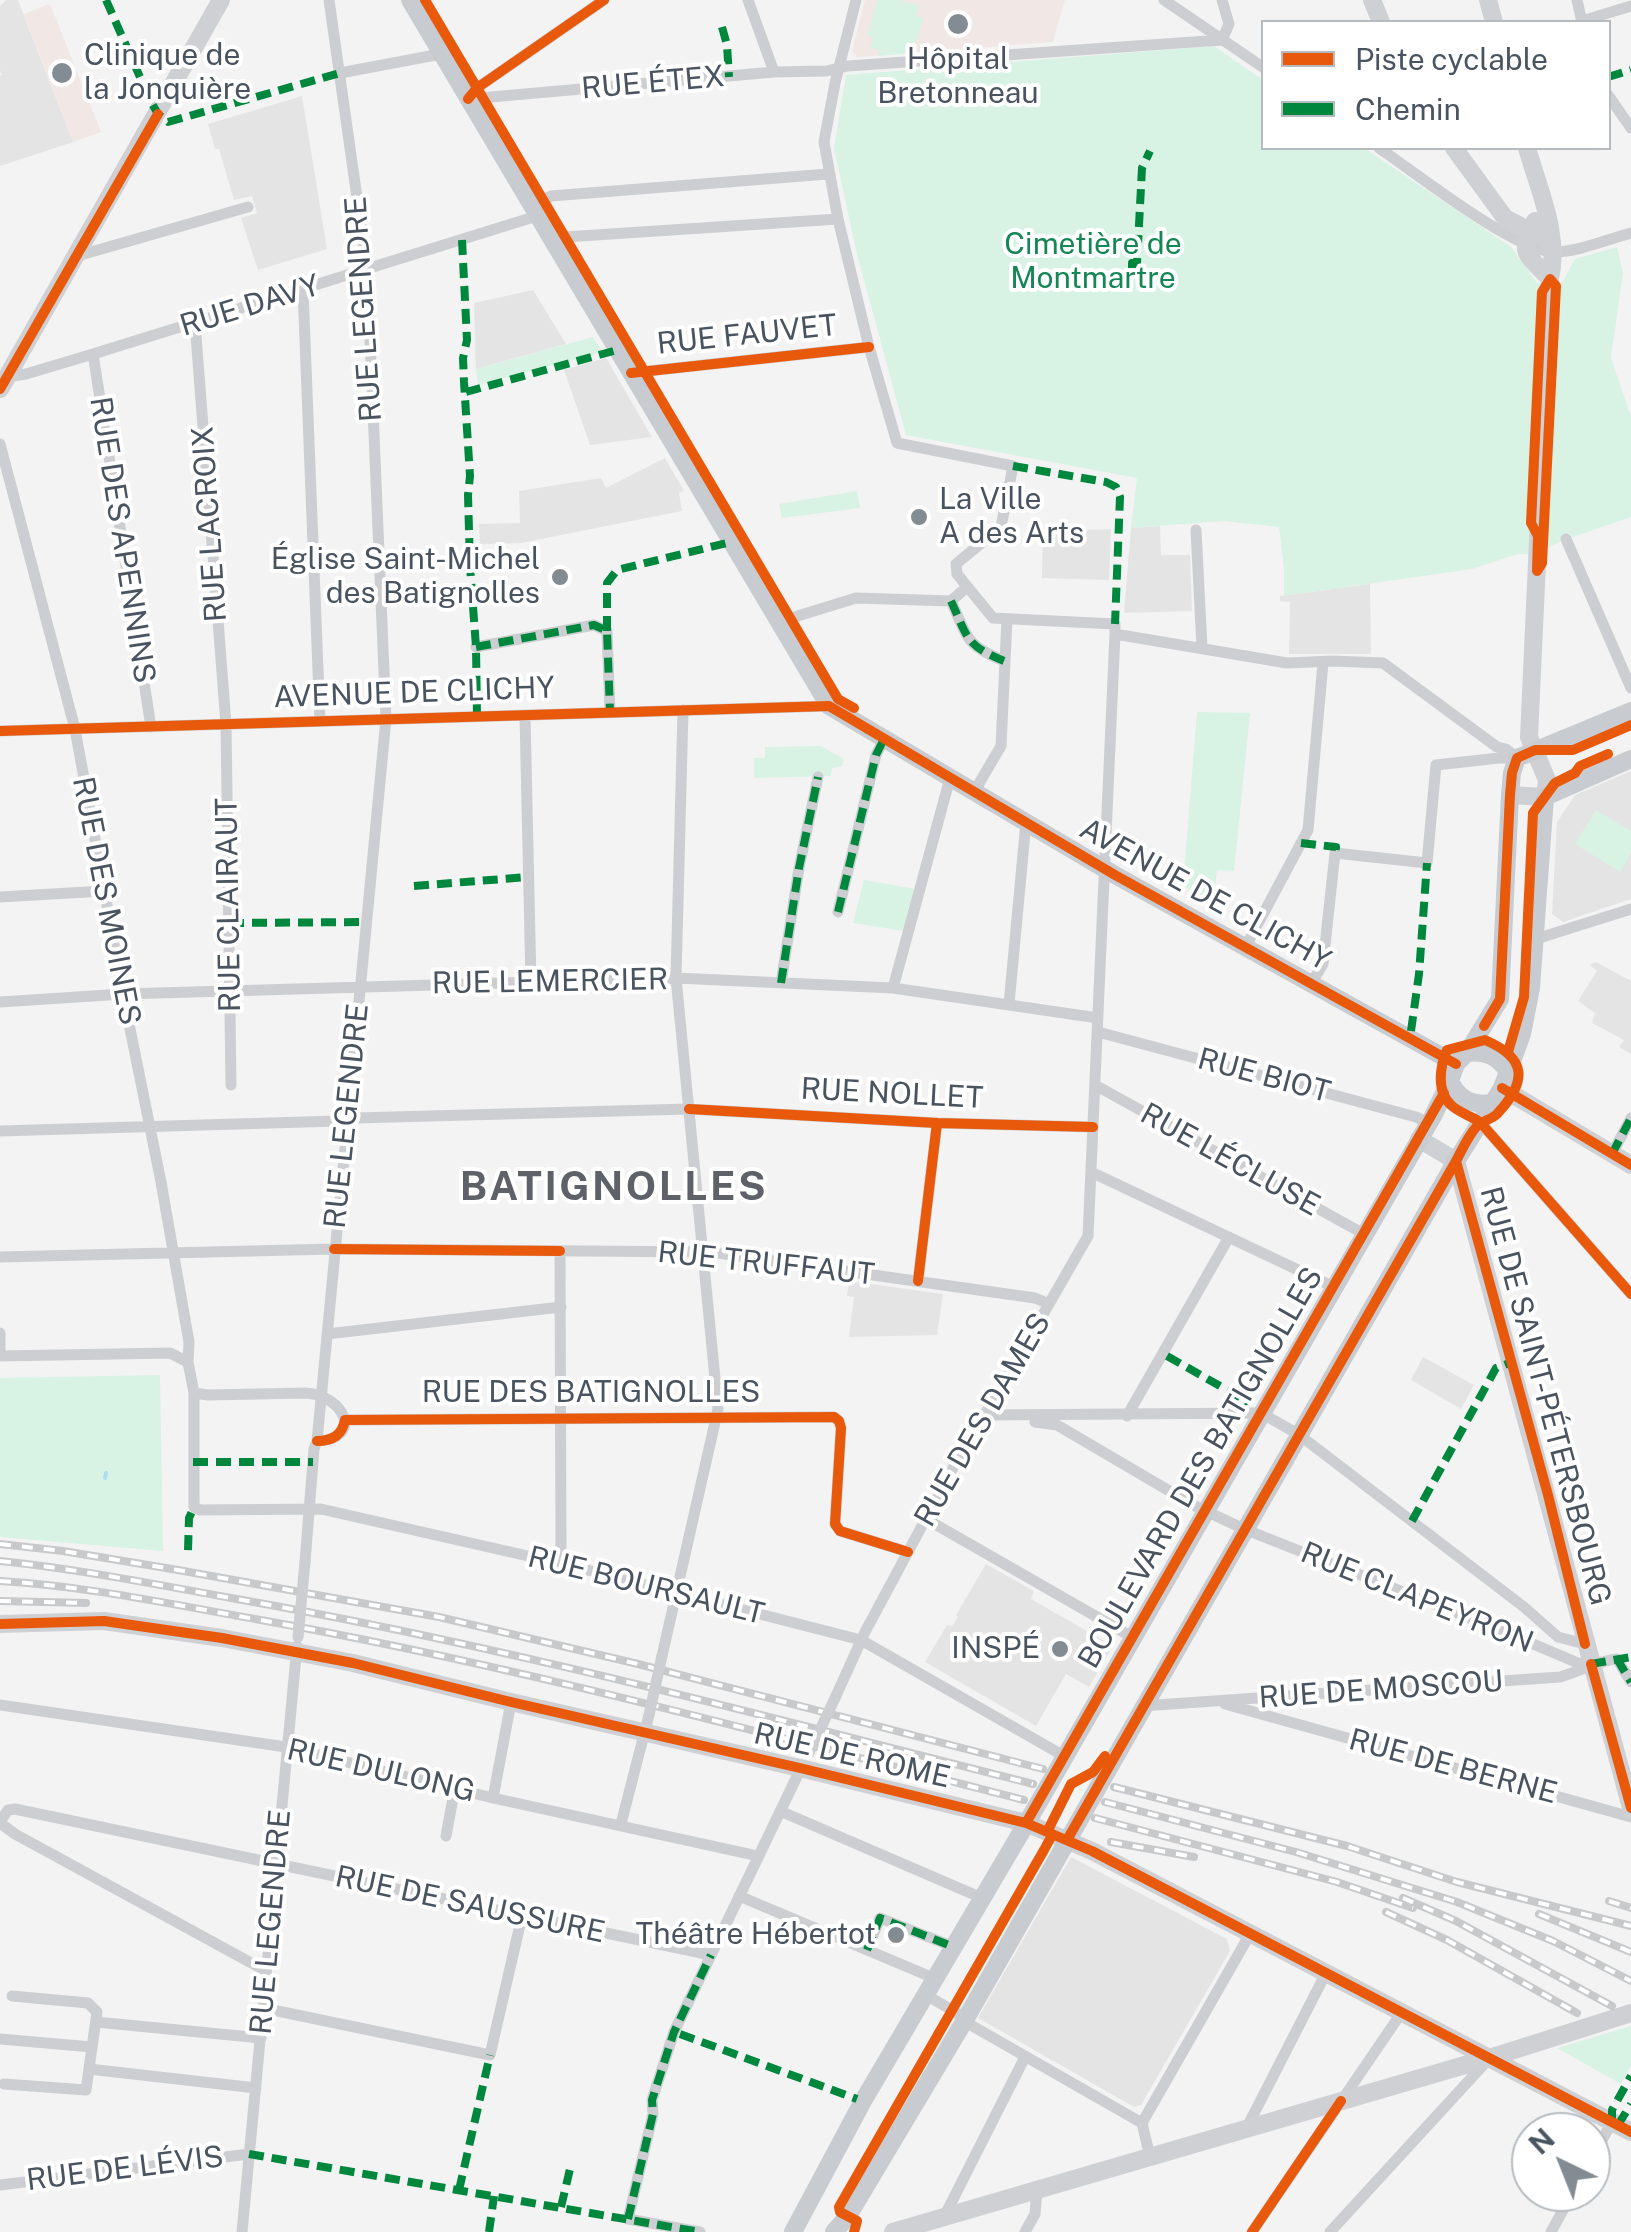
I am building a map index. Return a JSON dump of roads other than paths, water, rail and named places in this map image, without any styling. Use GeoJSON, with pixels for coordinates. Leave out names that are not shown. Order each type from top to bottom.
{"type":"FeatureCollection","features":[{"type":"Feature","properties":{"kind":"main road"},"geometry":{"type":"LineString","coordinates":[[3,383],[221,0]]}},
{"type":"Feature","properties":{"kind":"main road"},"geometry":{"type":"LineString","coordinates":[[410,0],[828,706]]}},
{"type":"Feature","properties":{"kind":"main road"},"geometry":{"type":"LineString","coordinates":[[1455,150],[1505,218],[1527,237],[1552,247]]}},
{"type":"Feature","properties":{"kind":"main road"},"geometry":{"type":"LineString","coordinates":[[834,2232],[848,2216],[965,2020],[1500,1087],[1522,1034],[1536,939],[1547,780],[1527,748],[1552,247],[1550,222],[1528,150]]}},
{"type":"Feature","properties":{"kind":"main road"},"geometry":{"type":"LineString","coordinates":[[1538,187],[1538,212],[1527,237],[1530,257],[1550,279]]}},
{"type":"Feature","properties":{"kind":"main road","name":"AVENUE DE CLICHY"},"geometry":{"type":"LineString","coordinates":[[828,706],[1104,869],[1457,1066]]}},
{"type":"Feature","properties":{"kind":"main road"},"geometry":{"type":"LineString","coordinates":[[1527,748],[1631,711]]}},
{"type":"Feature","properties":{"kind":"main road","name":"BOULEVARD DES BATIGNOLLES"},"geometry":{"type":"LineString","coordinates":[[793,2232],[863,2102],[1424,1131],[1457,1066],[1500,999],[1512,773],[1527,748]]}},
{"type":"Feature","properties":{"kind":"main road"},"geometry":{"type":"LineString","coordinates":[[1510,795],[1546,797],[1631,760]]}},
{"type":"Feature","properties":{"kind":"main road"},"geometry":{"type":"LineString","coordinates":[[1500,1087],[1479,1105],[1473,1103],[1460,1096],[1457,1066],[1481,1052],[1493,1056],[1500,1087],[1631,1165]]}},
{"type":"Feature","properties":{"kind":"main road"},"geometry":{"type":"LineString","coordinates":[[1424,1131],[1456,1161]]}},
{"type":"Feature","properties":{"kind":"main road","name":"RUE DE SAINT-PÉTERSBOURG"},"geometry":{"type":"LineString","coordinates":[[1456,1161],[1631,1808]]}},
{"type":"Feature","properties":{"kind":"main road","name":"RUE DE ROME"},"geometry":{"type":"LineString","coordinates":[[0,1624],[104,1621],[297,1645],[511,1702],[646,1724],[805,1761],[1026,1822],[1326,1972],[1631,2132]]}},
{"type":"Feature","properties":{"kind":"main road"},"geometry":{"type":"LineString","coordinates":[[893,2232],[1631,2014]]}},
{"type":"Feature","properties":{"kind":"street","name":"RUE LEGENDRE"},"geometry":{"type":"LineString","coordinates":[[242,2232],[386,720],[367,268],[329,0]]}},
{"type":"Feature","properties":{"kind":"street"},"geometry":{"type":"LineString","coordinates":[[468,99],[477,88],[604,0]]}},
{"type":"Feature","properties":{"kind":"street"},"geometry":{"type":"LineString","coordinates":[[748,0],[774,72]]}},
{"type":"Feature","properties":{"kind":"street"},"geometry":{"type":"LineString","coordinates":[[856,0],[824,142],[828,174],[869,347],[898,443],[1013,466],[1000,527],[956,564],[956,574],[993,618],[1115,629],[1286,663],[1383,664],[1497,746],[1527,748]]}},
{"type":"Feature","properties":{"kind":"street"},"geometry":{"type":"LineString","coordinates":[[1164,0],[1261,66]]}},
{"type":"Feature","properties":{"kind":"street"},"geometry":{"type":"LineString","coordinates":[[1222,0],[1229,24],[1222,40]]}},
{"type":"Feature","properties":{"kind":"street"},"geometry":{"type":"LineString","coordinates":[[1588,20],[1631,6]]}},
{"type":"Feature","properties":{"kind":"street","name":"RUE ÉTEX"},"geometry":{"type":"LineString","coordinates":[[468,99],[774,72],[1222,40]]}},
{"type":"Feature","properties":{"kind":"street"},"geometry":{"type":"LineString","coordinates":[[340,73],[442,54]]}},
{"type":"Feature","properties":{"kind":"street"},"geometry":{"type":"LineString","coordinates":[[1247,57],[1261,58]]}},
{"type":"Feature","properties":{"kind":"street"},"geometry":{"type":"LineString","coordinates":[[1611,98],[1631,128]]}},
{"type":"Feature","properties":{"kind":"street"},"geometry":{"type":"LineString","coordinates":[[1382,150],[1497,228],[1527,237]]}},
{"type":"Feature","properties":{"kind":"street","name":"RUE DAVY"},"geometry":{"type":"LineString","coordinates":[[3,383],[303,290],[534,211],[550,196],[828,174]]}},
{"type":"Feature","properties":{"kind":"street"},"geometry":{"type":"LineString","coordinates":[[77,256],[248,208]]}},
{"type":"Feature","properties":{"kind":"street"},"geometry":{"type":"LineString","coordinates":[[550,238],[838,219]]}},
{"type":"Feature","properties":{"kind":"street"},"geometry":{"type":"LineString","coordinates":[[1552,247],[1631,232]]}},
{"type":"Feature","properties":{"kind":"street"},"geometry":{"type":"LineString","coordinates":[[303,290],[320,721]]}},
{"type":"Feature","properties":{"kind":"street","name":"RUE LACROIX"},"geometry":{"type":"LineString","coordinates":[[195,323],[226,724]]}},
{"type":"Feature","properties":{"kind":"street","name":"RUE FAUVET"},"geometry":{"type":"LineString","coordinates":[[630,373],[869,347]]}},
{"type":"Feature","properties":{"kind":"street","name":"RUE DES APENNINS"},"geometry":{"type":"LineString","coordinates":[[92,354],[151,726]]}},
{"type":"Feature","properties":{"kind":"street","name":"RUE DES MOINES"},"geometry":{"type":"LineString","coordinates":[[0,444],[75,729],[150,1127],[189,1342],[194,1393],[194,1507],[200,1510]]}},
{"type":"Feature","properties":{"kind":"street"},"geometry":{"type":"LineString","coordinates":[[1196,530],[1202,648]]}},
{"type":"Feature","properties":{"kind":"street"},"geometry":{"type":"LineString","coordinates":[[1566,540],[1631,688]]}},
{"type":"Feature","properties":{"kind":"street"},"geometry":{"type":"LineString","coordinates":[[780,624],[856,598],[951,602],[967,587]]}},
{"type":"Feature","properties":{"kind":"street"},"geometry":{"type":"LineString","coordinates":[[951,602],[971,644],[1004,661]]}},
{"type":"Feature","properties":{"kind":"street"},"geometry":{"type":"LineString","coordinates":[[974,792],[1001,746],[1008,619]]}},
{"type":"Feature","properties":{"kind":"street"},"geometry":{"type":"LineString","coordinates":[[476,647],[594,626],[607,631],[610,712]]}},
{"type":"Feature","properties":{"kind":"street","name":"RUE DES DAMES"},"geometry":{"type":"LineString","coordinates":[[700,2232],[628,2218],[653,2114],[652,2100],[674,2032],[861,1640],[1086,1242],[1115,629]]}},
{"type":"Feature","properties":{"kind":"street"},"geometry":{"type":"LineString","coordinates":[[1245,948],[1308,830],[1323,663]]}},
{"type":"Feature","properties":{"kind":"street","name":"AVENUE DE CLICHY"},"geometry":{"type":"LineString","coordinates":[[0,731],[828,706]]}},
{"type":"Feature","properties":{"kind":"street"},"geometry":{"type":"LineString","coordinates":[[621,1824],[718,1409],[676,978],[683,710]]}},
{"type":"Feature","properties":{"kind":"street"},"geometry":{"type":"LineString","coordinates":[[525,715],[531,983]]}},
{"type":"Feature","properties":{"kind":"street","name":"RUE CLAIRAUT"},"geometry":{"type":"LineString","coordinates":[[226,724],[231,1085]]}},
{"type":"Feature","properties":{"kind":"street"},"geometry":{"type":"LineString","coordinates":[[838,912],[876,755],[884,739]]}},
{"type":"Feature","properties":{"kind":"street"},"geometry":{"type":"LineString","coordinates":[[1311,984],[1323,964],[1336,853],[1427,863],[1436,765],[1499,758],[1527,748]]}},
{"type":"Feature","properties":{"kind":"street"},"geometry":{"type":"LineString","coordinates":[[780,983],[818,777]]}},
{"type":"Feature","properties":{"kind":"street"},"geometry":{"type":"LineString","coordinates":[[893,988],[950,778]]}},
{"type":"Feature","properties":{"kind":"street"},"geometry":{"type":"LineString","coordinates":[[1009,1004],[1026,822]]}},
{"type":"Feature","properties":{"kind":"street"},"geometry":{"type":"LineString","coordinates":[[0,897],[104,892]]}},
{"type":"Feature","properties":{"kind":"street"},"geometry":{"type":"LineString","coordinates":[[1536,939],[1631,909]]}},
{"type":"Feature","properties":{"kind":"street","name":"RUE LEMERCIER"},"geometry":{"type":"LineString","coordinates":[[0,1002],[122,994],[676,978],[893,988],[1098,1018]]}},
{"type":"Feature","properties":{"kind":"street","name":"RUE BIOT"},"geometry":{"type":"LineString","coordinates":[[1098,1032],[1416,1117],[1424,1131]]}},
{"type":"Feature","properties":{"kind":"street","name":"RUE LÉCLUSE"},"geometry":{"type":"LineString","coordinates":[[1095,1085],[1364,1234]]}},
{"type":"Feature","properties":{"kind":"street","name":"RUE NOLLET"},"geometry":{"type":"LineString","coordinates":[[0,1131],[690,1109],[1093,1127]]}},
{"type":"Feature","properties":{"kind":"street"},"geometry":{"type":"LineString","coordinates":[[1612,1154],[1631,1118]]}},
{"type":"Feature","properties":{"kind":"street"},"geometry":{"type":"LineString","coordinates":[[1480,1122],[1631,1294]]}},
{"type":"Feature","properties":{"kind":"street"},"geometry":{"type":"LineString","coordinates":[[918,1281],[937,1123]]}},
{"type":"Feature","properties":{"kind":"street"},"geometry":{"type":"LineString","coordinates":[[1091,1172],[1334,1286]]}},
{"type":"Feature","properties":{"kind":"street"},"geometry":{"type":"LineString","coordinates":[[1128,1416],[1228,1237]]}},
{"type":"Feature","properties":{"kind":"street","name":"RUE TRUFFAUT"},"geometry":{"type":"LineString","coordinates":[[0,1256],[334,1248],[704,1252],[1036,1298],[1049,1304]]}},
{"type":"Feature","properties":{"kind":"street"},"geometry":{"type":"LineString","coordinates":[[560,1251],[561,1563]]}},
{"type":"Feature","properties":{"kind":"street"},"geometry":{"type":"LineString","coordinates":[[326,1334],[561,1308]]}},
{"type":"Feature","properties":{"kind":"street"},"geometry":{"type":"LineString","coordinates":[[0,1333],[0,1352],[170,1353],[188,1362]]}},
{"type":"Feature","properties":{"kind":"street"},"geometry":{"type":"LineString","coordinates":[[194,1393],[320,1395],[339,1406],[345,1420],[337,1436],[317,1441]]}},
{"type":"Feature","properties":{"kind":"street"},"geometry":{"type":"LineString","coordinates":[[990,1415],[1261,1413]]}},
{"type":"Feature","properties":{"kind":"street","name":"BOULEVARD DES BATIGNOLLES"},"geometry":{"type":"LineString","coordinates":[[1261,1413],[1298,1434],[1558,1637],[1585,1644]]}},
{"type":"Feature","properties":{"kind":"street"},"geometry":{"type":"LineString","coordinates":[[990,1415],[1057,1425],[1205,1510]]}},
{"type":"Feature","properties":{"kind":"street","name":"RUE DES BATIGNOLLES"},"geometry":{"type":"LineString","coordinates":[[345,1420],[837,1418],[841,1428],[835,1524],[840,1530],[908,1552]]}},
{"type":"Feature","properties":{"kind":"street","name":"RUE BOURSAULT"},"geometry":{"type":"LineString","coordinates":[[200,1510],[309,1508],[561,1563],[861,1640],[1064,1756]]}},
{"type":"Feature","properties":{"kind":"street","name":"BOULEVARD DES BATIGNOLLES"},"geometry":{"type":"LineString","coordinates":[[1205,1510],[1244,1530]]}},
{"type":"Feature","properties":{"kind":"street"},"geometry":{"type":"LineString","coordinates":[[926,1519],[1132,1637]]}},
{"type":"Feature","properties":{"kind":"street","name":"RUE CLAPEYRON"},"geometry":{"type":"LineString","coordinates":[[1244,1530],[1578,1663],[1591,1664]]}},
{"type":"Feature","properties":{"kind":"street","name":"RUE DE MOSCOU"},"geometry":{"type":"LineString","coordinates":[[1142,1706],[1560,1677],[1591,1664],[1617,1659],[1631,1682]]}},
{"type":"Feature","properties":{"kind":"street","name":"RUE DE BERNE"},"geometry":{"type":"LineString","coordinates":[[1216,1701],[1631,1816]]}},
{"type":"Feature","properties":{"kind":"street"},"geometry":{"type":"LineString","coordinates":[[493,1798],[511,1702]]}},
{"type":"Feature","properties":{"kind":"street","name":"RUE DULONG"},"geometry":{"type":"LineString","coordinates":[[0,1706],[286,1747],[493,1798],[758,1856]]}},
{"type":"Feature","properties":{"kind":"street"},"geometry":{"type":"LineString","coordinates":[[446,1836],[456,1787]]}},
{"type":"Feature","properties":{"kind":"street","name":"RUE DE SAUSSURE"},"geometry":{"type":"LineString","coordinates":[[0,1822],[8,1810],[15,1809],[710,1955]]}},
{"type":"Feature","properties":{"kind":"street"},"geometry":{"type":"LineString","coordinates":[[780,1810],[982,1898]]}},
{"type":"Feature","properties":{"kind":"street"},"geometry":{"type":"LineString","coordinates":[[0,1822],[266,1971]]}},
{"type":"Feature","properties":{"kind":"street"},"geometry":{"type":"LineString","coordinates":[[739,1896],[866,1950],[931,1987],[965,2020],[1142,2123]]}},
{"type":"Feature","properties":{"kind":"street"},"geometry":{"type":"LineString","coordinates":[[264,2008],[490,2056],[522,1916]]}},
{"type":"Feature","properties":{"kind":"street"},"geometry":{"type":"LineString","coordinates":[[866,1950],[880,1918],[954,1947]]}},
{"type":"Feature","properties":{"kind":"street"},"geometry":{"type":"LineString","coordinates":[[1150,2157],[1142,2123],[1250,1934]]}},
{"type":"Feature","properties":{"kind":"street"},"geometry":{"type":"LineString","coordinates":[[1246,2129],[1326,1972]]}},
{"type":"Feature","properties":{"kind":"street"},"geometry":{"type":"LineString","coordinates":[[4,2084],[86,2090],[97,2012],[88,2003],[12,1996]]}},
{"type":"Feature","properties":{"kind":"street"},"geometry":{"type":"LineString","coordinates":[[1252,2232],[1402,2012]]}},
{"type":"Feature","properties":{"kind":"street"},"geometry":{"type":"LineString","coordinates":[[96,2022],[261,2038]]}},
{"type":"Feature","properties":{"kind":"street"},"geometry":{"type":"LineString","coordinates":[[0,2039],[92,2047]]}},
{"type":"Feature","properties":{"kind":"street"},"geometry":{"type":"LineString","coordinates":[[944,2217],[1025,2057]]}},
{"type":"Feature","properties":{"kind":"street"},"geometry":{"type":"LineString","coordinates":[[1330,2232],[1490,2058]]}},
{"type":"Feature","properties":{"kind":"street"},"geometry":{"type":"LineString","coordinates":[[89,2069],[256,2088]]}},
{"type":"Feature","properties":{"kind":"street","name":"RUE DE LÉVIS"},"geometry":{"type":"LineString","coordinates":[[0,2185],[249,2154]]}},
{"type":"Feature","properties":{"kind":"street"},"geometry":{"type":"LineString","coordinates":[[1025,2232],[1035,2214],[1037,2190]]}},
{"type":"Feature","properties":{"kind":"waterway"},"geometry":{"type":"LineString","coordinates":[[105,1478],[106,1473]]}},
{"type":"Feature","properties":{"kind":"railway"},"geometry":{"type":"LineString","coordinates":[[0,1544],[178,1570],[439,1617],[1043,1769]]}},
{"type":"Feature","properties":{"kind":"railway"},"geometry":{"type":"LineString","coordinates":[[0,1561],[145,1582],[433,1637],[1033,1784]]}},
{"type":"Feature","properties":{"kind":"railway"},"geometry":{"type":"LineString","coordinates":[[0,1581],[128,1596],[352,1637],[641,1702],[1024,1800]]}},
{"type":"Feature","properties":{"kind":"railway"},"geometry":{"type":"LineString","coordinates":[[0,1601],[86,1603]]}},
{"type":"Feature","properties":{"kind":"railway"},"geometry":{"type":"LineString","coordinates":[[1114,1787],[1347,1846],[1457,1882],[1631,1926]]}},
{"type":"Feature","properties":{"kind":"railway"},"geometry":{"type":"LineString","coordinates":[[1105,1802],[1296,1852],[1457,1902],[1553,1941],[1631,1981]]}},
{"type":"Feature","properties":{"kind":"railway"},"geometry":{"type":"LineString","coordinates":[[1095,1818],[1337,1882],[1413,1908]]}},
{"type":"Feature","properties":{"kind":"railway"},"geometry":{"type":"LineString","coordinates":[[1111,1842],[1194,1857]]}},
{"type":"Feature","properties":{"kind":"railway"},"geometry":{"type":"LineString","coordinates":[[1403,1898],[1456,1921],[1612,2006]]}},
{"type":"Feature","properties":{"kind":"railway"},"geometry":{"type":"LineString","coordinates":[[1609,1901],[1631,1908]]}},
{"type":"Feature","properties":{"kind":"railway"},"geometry":{"type":"LineString","coordinates":[[1386,1912],[1447,1940],[1577,2013]]}},
{"type":"Feature","properties":{"kind":"railway"},"geometry":{"type":"LineString","coordinates":[[1539,1914],[1631,1952]]}},
{"type":"Feature","properties":{"kind":"place","name":"Hôpital Bretonneau"},"geometry":{"type":"Point","coordinates":[958,24]}},
{"type":"Feature","properties":{"kind":"place","name":"Clinique de la Jonquière"},"geometry":{"type":"Point","coordinates":[62,73]}},
{"type":"Feature","properties":{"kind":"place","name":"La Ville A des Arts"},"geometry":{"type":"Point","coordinates":[919,517]}},
{"type":"Feature","properties":{"kind":"place","name":"Église Saint-Michel des Batignolles"},"geometry":{"type":"Point","coordinates":[560,577]}},
{"type":"Feature","properties":{"kind":"place","name":"INSPÉ"},"geometry":{"type":"Point","coordinates":[1060,1649]}},
{"type":"Feature","properties":{"kind":"place","name":"Théâtre Hébertot"},"geometry":{"type":"Point","coordinates":[896,1935]}},
{"type":"Feature","properties":{"kind":"district","name":"BATIGNOLLES"},"geometry":{"type":"Point","coordinates":[614,1188]}},
{"type":"Feature","properties":{"kind":"park label","name":"Cimetière de Montmartre"},"geometry":{"type":"Point","coordinates":[1093,262]}}]}
